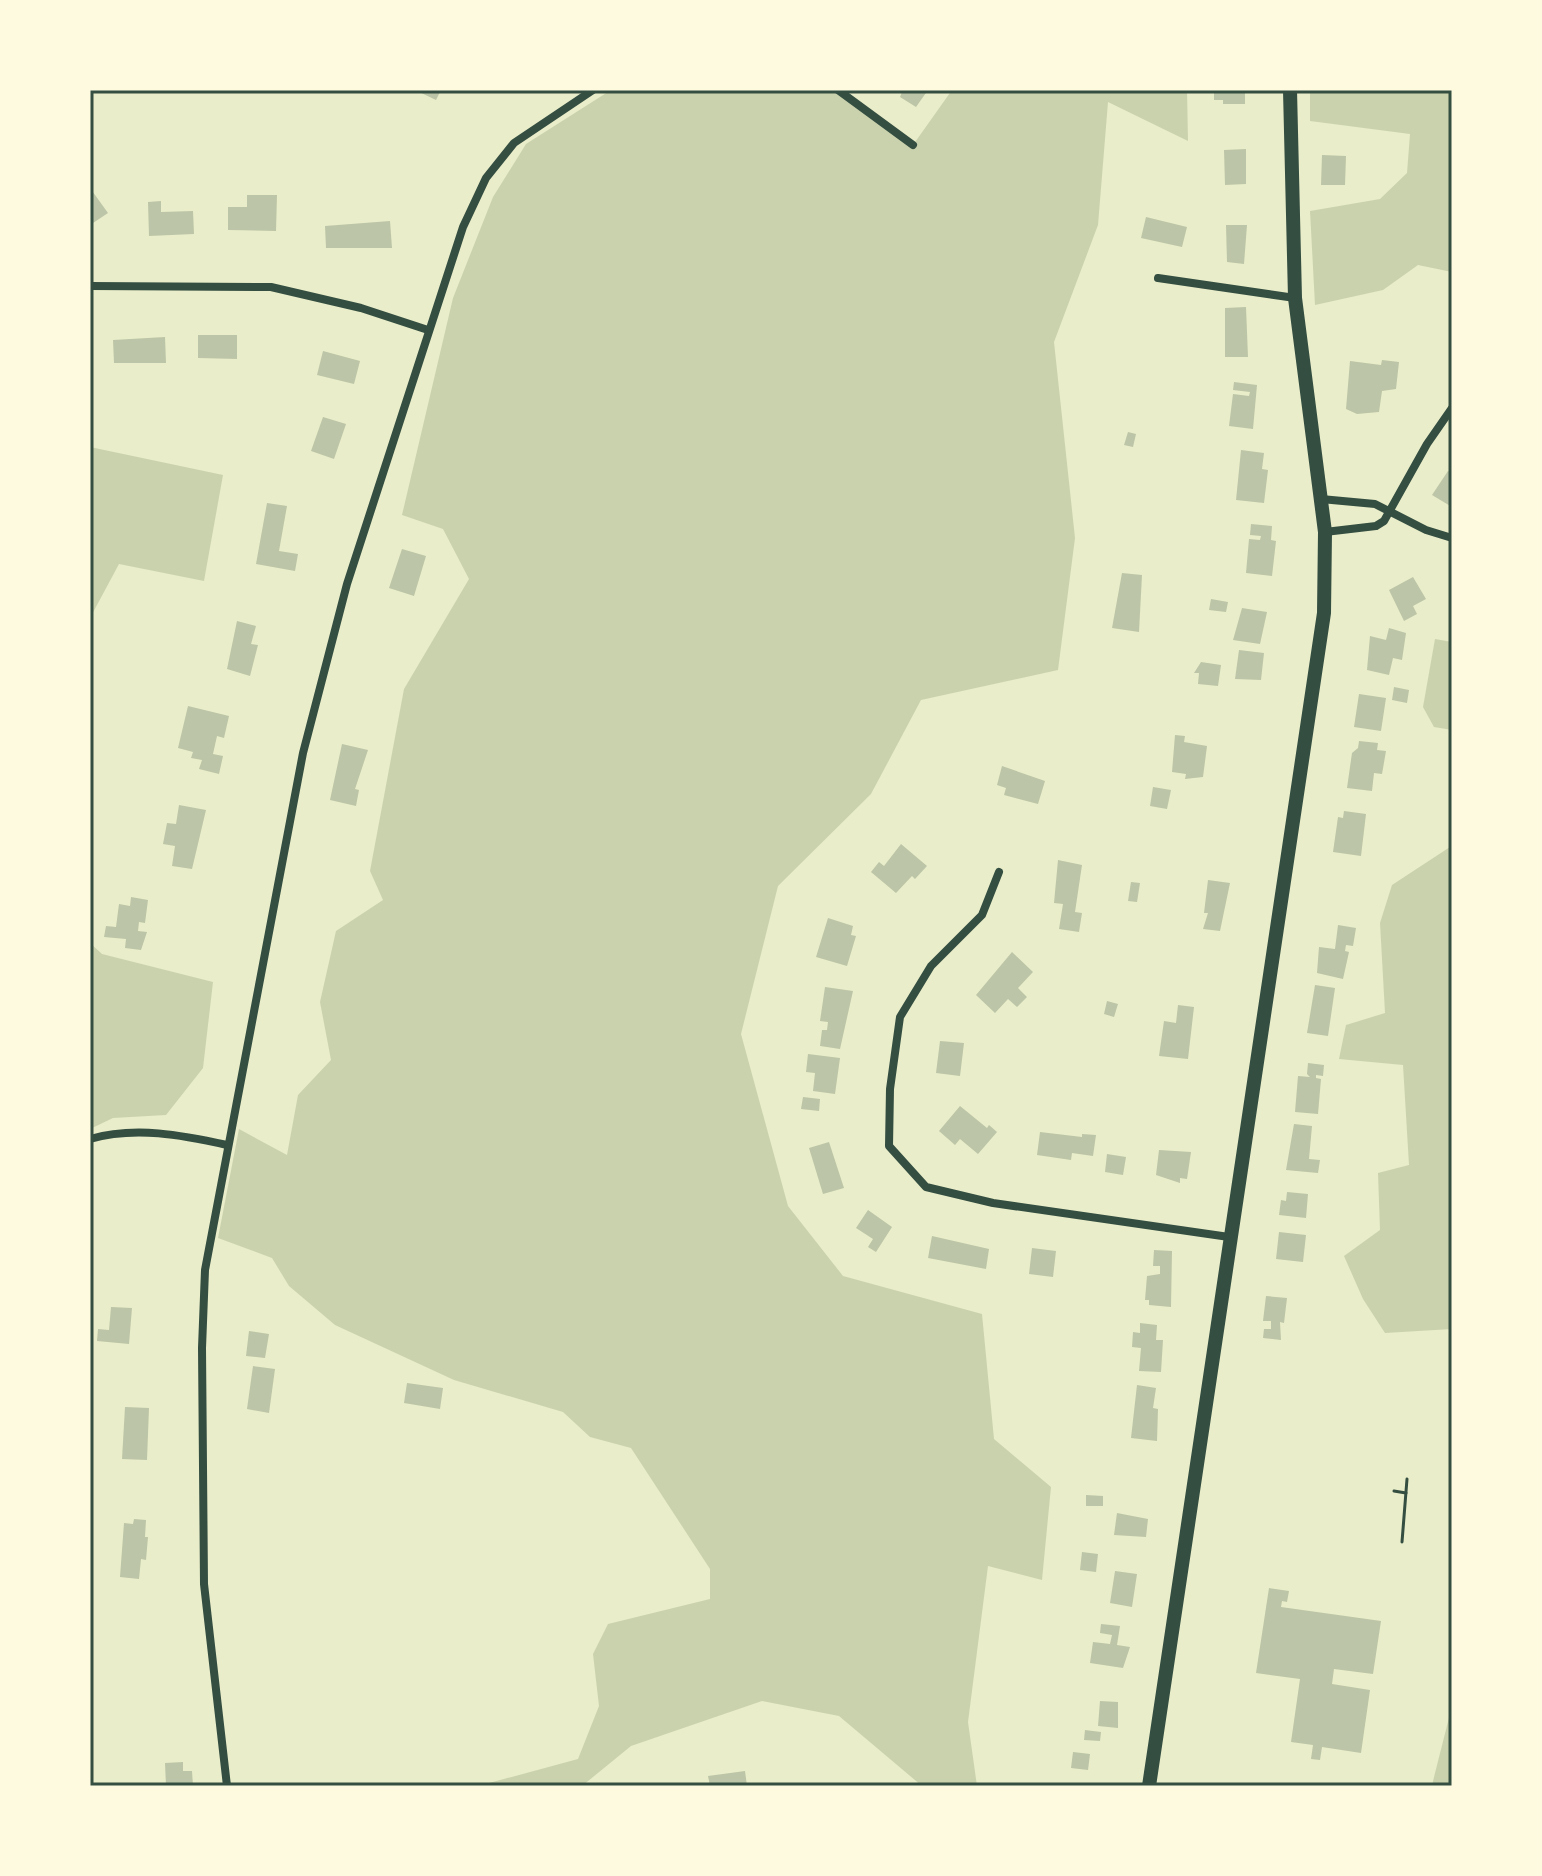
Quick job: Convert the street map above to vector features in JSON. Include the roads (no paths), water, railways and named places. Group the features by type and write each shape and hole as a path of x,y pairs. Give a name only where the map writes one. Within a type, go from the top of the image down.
{"main road":[{"path":"1149,1786 1324,613 1325,532 1295,298 1290,90"}],"street":[{"path":"227,1786 204,1584 202,1364 205,1270 303,753 347,584 463,227 486,178 514,143 593,90"},
{"path":"838,90 913,145"},
{"path":"1158,278 1295,298"},
{"path":"90,286 271,287 361,308 428,330"},
{"path":"1325,532 1376,526 1390,511 1427,444 1452,408"},
{"path":"1321,499 1364,501 1426,530 1452,538"},
{"path":"999,872 982,915 931,966 900,1017 890,1089 889,1146 926,1187 993,1203 1229,1237"},
{"path":"90,1139 114,1132 183,1135 227,1145"}]}
